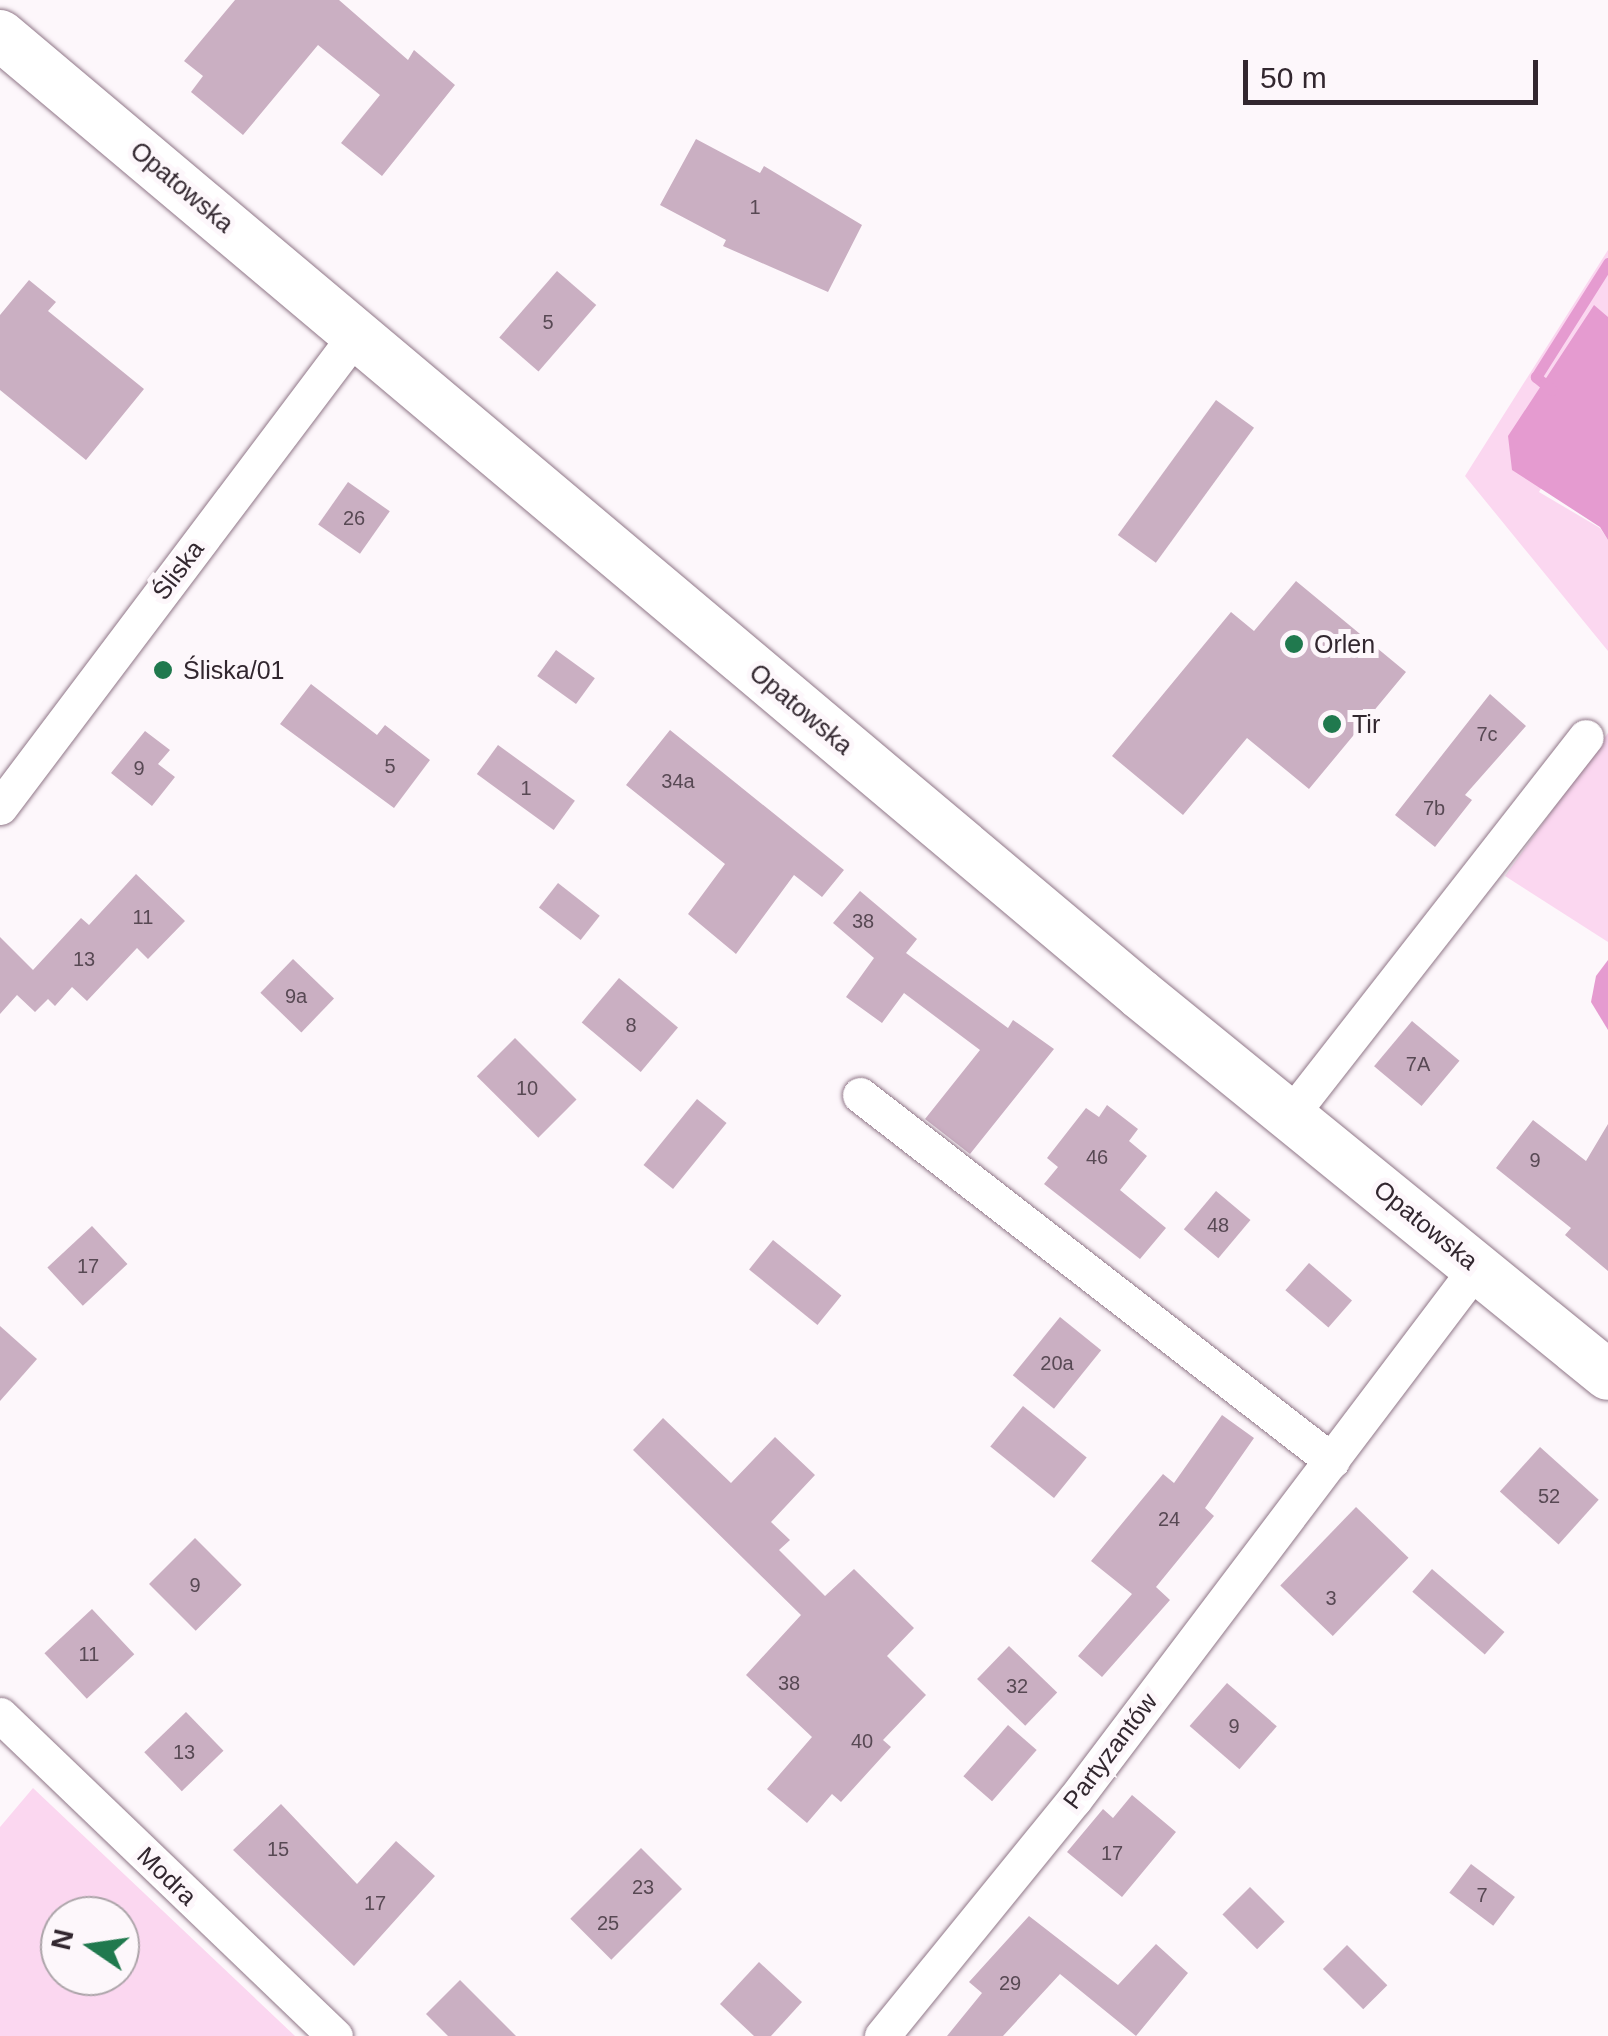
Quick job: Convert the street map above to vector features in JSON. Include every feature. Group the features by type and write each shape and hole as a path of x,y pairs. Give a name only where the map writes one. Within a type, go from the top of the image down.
{"street":[{"name":"Opatowska","path":"0,36 1140,994 1292,1113 1608,1375"},
{"name":"Śliska","path":"0,808 356,333"},
{"path":"1292,1113 1586,737"},
{"path":"860,1095 1332,1461"},
{"name":"Partyzantów","path":"882,2036 1074,1800 1477,1266"},
{"name":"Modra","path":"0,1715 334,2036"}],"shaded area":[{"path":"1608,250 1608,363 1539,492 1600,528 1608,540 1608,651 1465,476"},
{"path":"1594,305 1608,317 1608,540 1600,527 1512,470 1508,436"},
{"path":"1608,733 1608,942 1505,876"},
{"path":"1608,960 1608,1030 1591,1002 1596,976"},
{"path":"33,1788 295,2036 0,2036 0,1827"}],"building":[{"path":"235,0 339,0 408,60 414,50 455,85 382,176 341,143 380,95 318,45 243,135 191,92 203,76 184,61"},
{"path":"696,139 760,173 764,166 862,225 828,292 723,246 726,240 660,205"},
{"path":"557,271 596,305 539,372 499,337"},
{"path":"29,280 56,302 48,311 144,389 86,460 0,390 0,315"},
{"path":"1216,400 1254,428 1156,563 1118,535"},
{"path":"348,482 390,511 360,554 318,525"},
{"path":"1296,581 1406,672 1309,789 1247,738 1183,815 1112,756 1231,612 1254,631"},
{"path":"556,650 595,678 576,704 537,676"},
{"path":"311,684 377,735 385,725 430,760 394,808 280,724"},
{"path":"1490,694 1526,726 1465,795 1472,800 1435,847 1395,815"},
{"path":"670,730 844,870 822,897 794,875 736,954 688,914 725,864 626,785"},
{"path":"145,731 170,750 158,764 175,777 152,806 111,773"},
{"path":"498,745 575,801 554,830 477,774"},
{"path":"136,874 185,921 148,959 137,948 87,1001 72,987 55,1006 48,999 35,1012 17,995 0,1014 0,937 33,970 81,918 89,925"},
{"path":"558,883 600,916 581,940 539,907"},
{"path":"860,891 917,939 906,953 1008,1028 1013,1020 1054,1049 970,1154 925,1119 980,1050 904,993 882,1023 846,997 874,958 833,923"},
{"path":"293,959 334,999 301,1032 260,993"},
{"path":"619,978 678,1027 641,1072 582,1022"},
{"path":"1412,1021 1459,1061 1422,1106 1374,1066"},
{"path":"515,1038 577,1100 538,1138 477,1076"},
{"path":"697,1099 727,1123 673,1189 644,1165"},
{"path":"1107,1105 1138,1129 1129,1141 1147,1156 1120,1190 1166,1228 1140,1259 1044,1184 1058,1167 1047,1158 1086,1108 1099,1117"},
{"path":"1533,1120 1586,1161 1608,1124 1608,1271 1565,1235 1571,1228 1496,1168"},
{"path":"1216,1191 1250,1220 1218,1258 1184,1229"},
{"path":"92,1226 127,1264 83,1306 47,1268"},
{"path":"773,1240 841,1295 817,1325 749,1270"},
{"path":"1309,1263 1352,1300 1328,1328 1285,1290"},
{"path":"1060,1317 1101,1350 1054,1409 1013,1375"},
{"path":"0,1326 37,1359 0,1401"},
{"path":"1023,1406 1087,1458 1054,1498 990,1446"},
{"path":"1222,1415 1254,1438 1205,1508 1214,1516 1156,1587 1170,1600 1102,1677 1078,1656 1132,1594 1091,1561 1163,1474 1174,1483"},
{"path":"663,1418 731,1483 775,1437 815,1475 771,1522 790,1540 779,1550 825,1596 854,1569 914,1628 887,1656 926,1695 883,1740 891,1747 841,1802 832,1794 807,1823 767,1789 812,1737 746,1675 801,1615 633,1450"},
{"path":"1540,1447 1599,1500 1559,1544 1500,1492"},
{"path":"1356,1507 1409,1558 1333,1636 1280,1585"},
{"path":"195,1538 242,1585 196,1631 149,1584"},
{"path":"1432,1569 1504,1632 1485,1655 1412,1592"},
{"path":"92,1609 134,1654 87,1699 44,1653"},
{"path":"1009,1646 1057,1693 1025,1726 977,1679"},
{"path":"1227,1683 1277,1726 1239,1769 1190,1726"},
{"path":"186,1712 224,1751 182,1791 144,1752"},
{"path":"1008,1725 1037,1750 992,1801 963,1776"},
{"path":"1132,1795 1176,1832 1122,1897 1067,1852 1103,1809 1113,1818"},
{"path":"281,1804 357,1884 396,1841 435,1876 354,1966 233,1850"},
{"path":"641,1848 682,1889 611,1960 570,1919"},
{"path":"1471,1864 1515,1897 1493,1926 1449,1893"},
{"path":"1250,1887 1285,1922 1257,1949 1222,1915"},
{"path":"1029,1916 1118,1985 1156,1944 1188,1973 1136,2036 1060,1974 1003,2036 947,2036 982,1993 969,1982"},
{"path":"1347,1945 1387,1985 1363,2009 1323,1969"},
{"path":"759,1962 802,2002 771,2036 754,2036 720,2004"},
{"path":"460,1980 516,2036 448,2036 426,2014"}],"waterway":[{"path":"1552,390 1536,377 1608,263"}],"place":[{"name":"Orlen","path":"1294,644"},
{"name":"Śliska/01","path":"163,670"},
{"name":"Tir","path":"1332,724"}]}
